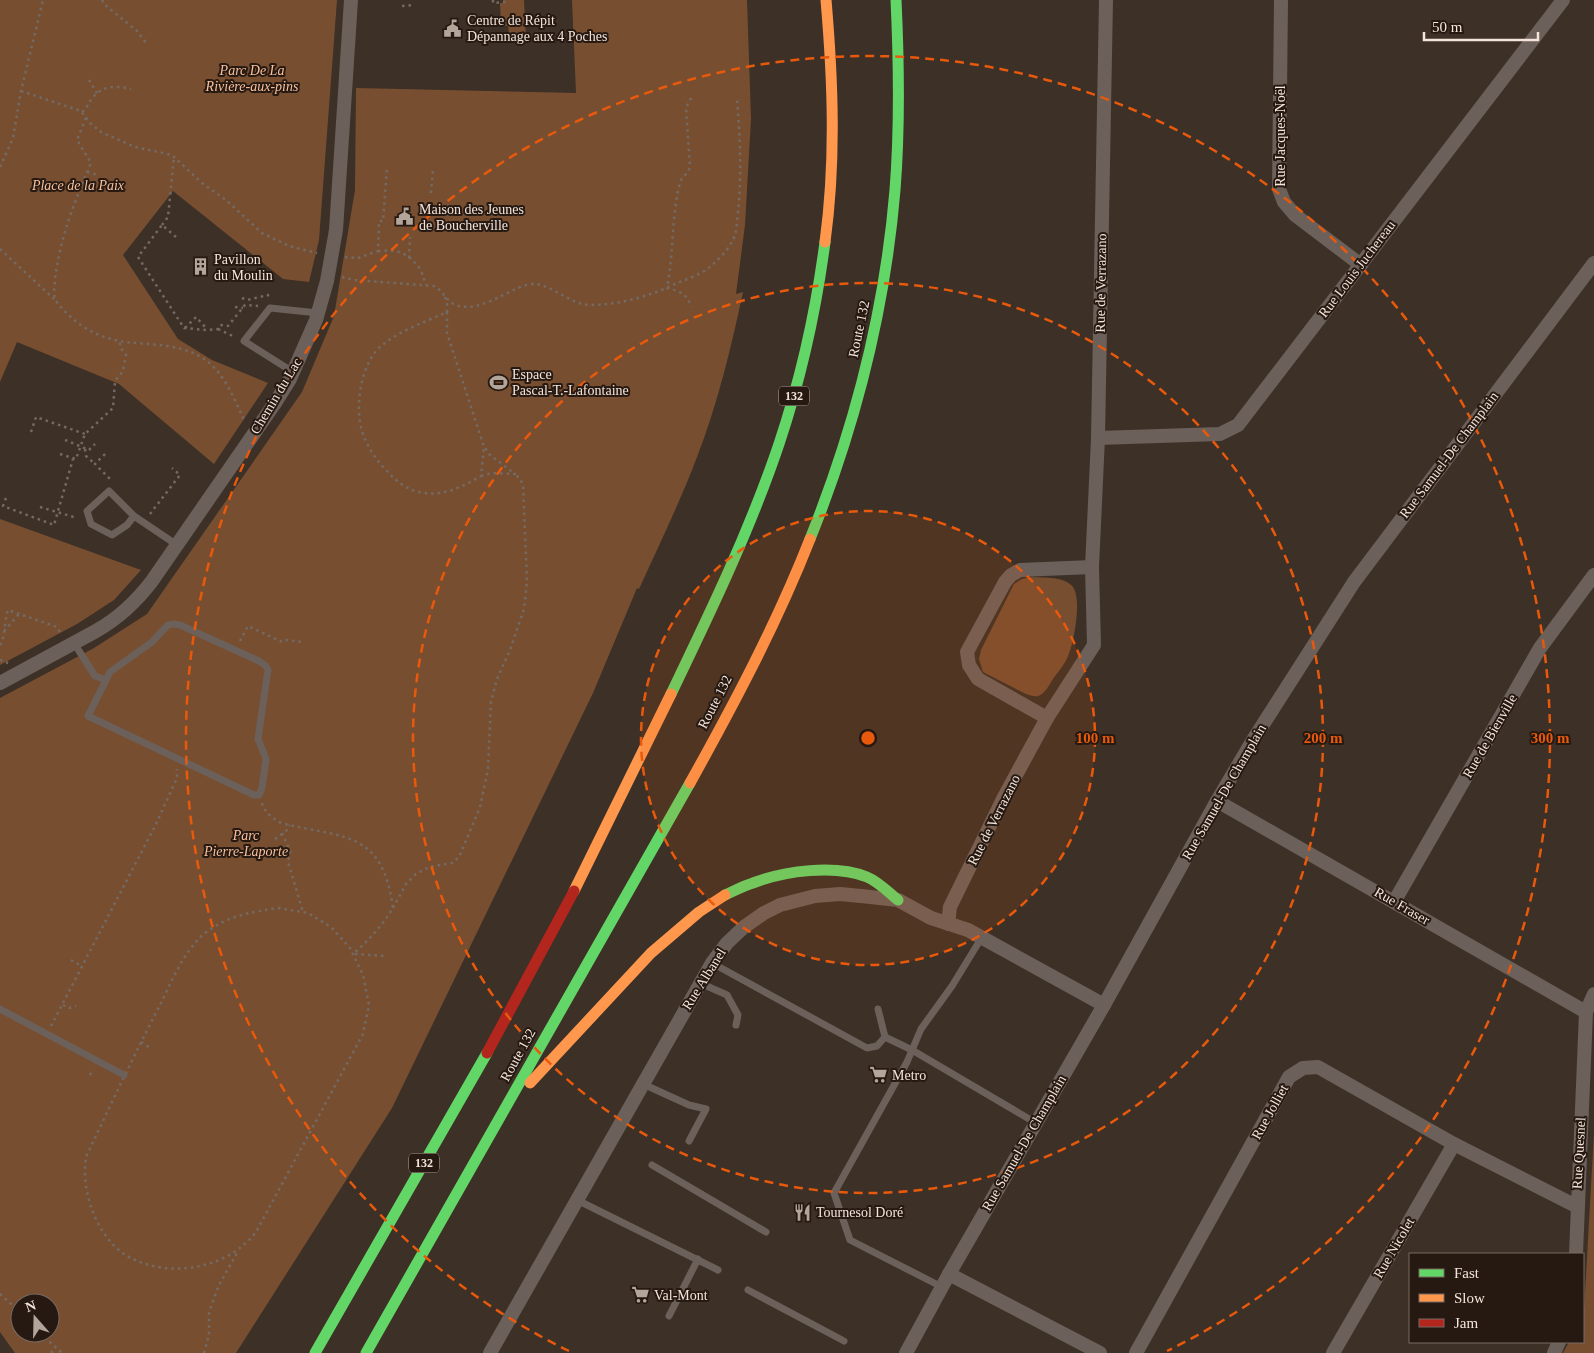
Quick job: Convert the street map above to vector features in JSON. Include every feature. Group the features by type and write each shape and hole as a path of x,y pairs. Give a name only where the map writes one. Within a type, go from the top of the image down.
{"highway":[{"name":"Route 132","path":"316,1353 532,972 606,828 667,703 733,559 763,487 786,422 803,360 817,298 827,230 834,124 832,67 826,0"},
{"name":"Route 132","path":"366,1353 714,736 786,596 817,523 863,383 891,238 899,130 899,64 896,0"},
{"path":"503,1112 650,953 690,918 726,895 751,883 772,876 799,872 832,871 853,874 874,881 898,900"}],"street":[{"name":"Chemin du Lac","path":"0,683 110,623 134,603 152,581 266,416 293,372 318,313 334,244 340,188 351,0"},
{"name":"Rue de Verrazano","path":"948,924 950,907 1004,797 1047,718 1094,645 1092,567 1098,438 1106,0"},
{"name":"Rue Jacques-Noël","path":"1281,0 1279,189 1284,202 1295,215 1361,265"},
{"name":"Rue Louis Juchereau","path":"1098,438 1220,434 1238,425 1564,0"},
{"name":"Rue Samuel-De Champlain","path":"906,1353 1253,740 1354,582 1594,263"},
{"path":"1047,718 978,679 969,665 967,652 1005,582 1011,575 1020,570 1092,567"},
{"name":"Rue de Bienville","path":"1394,902 1540,648 1594,575"},
{"name":"Rue Fraser","path":"1217,801 1586,1012"},
{"name":"Rue Albanel","path":"492,1352 576,1200 712,963 727,943 744,927 764,913 787,902 815,896 840,894 898,900 931,918 968,930 982,937 1104,1005"},
{"name":"Rue Quesnel","path":"1576,1253 1576,1206 1586,1012 1594,994"},
{"name":"Rue Jolliet","path":"1136,1353 1289,1077 1303,1068 1318,1067 1454,1144 1576,1206"},
{"name":"Rue Nicolet","path":"1333,1353 1454,1144"},
{"path":"949,1274 1100,1353"}],"lane":[{"path":"293,372 244,341 270,308 318,313"},
{"path":"134,516 127,525 112,535 91,524 87,511 109,491 134,516 177,545"},
{"path":"168,625 180,625 235,650 259,661 268,670 258,739 266,759 260,795 254,795 88,716 110,672 152,642 168,625"},
{"path":"74,643 95,676 106,680"},
{"path":"942,1288 850,1240 834,1193 907,1062 920,1029 952,986 982,937"},
{"path":"712,963 867,1048 877,1046 886,1037"},
{"path":"700,983 727,995 738,1016 736,1025"},
{"path":"0,1009 124,1075"},
{"path":"878,1009 886,1037 912,1050 1036,1122"},
{"path":"643,1084 689,1105 706,1110 689,1141"},
{"path":"652,1165 766,1232"},
{"path":"576,1200 718,1270"},
{"path":"669,1316 698,1259"},
{"path":"748,1290 844,1341"}],"path":[{"path":"0,167 13,138 21,91 43,0"},
{"path":"102,0 104,4 137,31 147,44"},
{"path":"493,0 493,2 506,2"},
{"path":"402,6 415,6"},
{"path":"89,80 97,93"},
{"path":"82,112 97,93 110,87 120,86 131,89"},
{"path":"21,91 82,112 101,132 135,146 174,157 262,233 289,246 319,253"},
{"path":"667,288 672,264 673,229 680,180 688,173 690,167 686,108 691,98"},
{"path":"328,273 355,280 425,284 440,289 452,304 460,307 495,300 532,284 543,285 581,304 590,305 606,304 644,296 667,288 711,267 727,250 734,235 740,185 741,142 738,99"},
{"path":"55,300 55,284 61,244 91,163 77,140 86,118"},
{"path":"174,157 168,217 138,257 184,328"},
{"path":"378,251 379,221 385,220 387,167"},
{"path":"431,193 433,169"},
{"path":"87,172 98,175"},
{"path":"162,225 176,237"},
{"path":"409,258 410,237"},
{"path":"0,249 84,328 102,337 120,341 177,348 206,360 216,369 225,382 246,423"},
{"path":"345,258 358,258 378,251 396,251 409,258 422,270 425,284"},
{"path":"667,288 684,294 689,299 691,307"},
{"path":"218,329 220,325 228,326 245,305 270,308 268,295 247,300 242,298"},
{"path":"353,954 385,922 406,884 416,874 429,867 452,863 459,857 480,807 488,769 491,702 497,679 510,650 524,608 526,581 523,485 520,478 490,455 484,447 447,333 447,304 445,296"},
{"path":"235,307 243,308"},
{"path":"447,312 387,341 368,364 361,386 359,415 362,430 370,451 396,480 409,489 423,493 435,493 467,484 481,476 492,473 515,474"},
{"path":"184,328 196,318 207,329"},
{"path":"184,328 218,329 244,341"},
{"path":"60,454 76,460 85,434 113,408 115,381 123,371 126,355 120,347 120,341"},
{"path":"31,432 36,417 85,434"},
{"path":"65,440 89,450 95,444"},
{"path":"481,476 484,447"},
{"path":"85,449 86,456 95,464"},
{"path":"3,506 54,525 74,458"},
{"path":"150,514 180,475 172,468"},
{"path":"1,510 6,498"},
{"path":"40,507 90,522"},
{"path":"0,645 2,643 6,610 57,627 62,635"},
{"path":"4,631 19,614"},
{"path":"235,650 248,626 282,642 287,640 303,642"},
{"path":"0,660 9,663"},
{"path":"47,1034 156,826 177,778 178,759"},
{"path":"260,795 264,810 272,818 290,825 347,837 360,842 382,866 393,908"},
{"path":"275,839 290,825"},
{"path":"282,833 290,851 288,862 303,912"},
{"path":"278,908 303,912 331,927 353,954 363,975 369,1005 363,1034 256,1232 248,1242 237,1251 213,1263 196,1267 175,1269 134,1260 119,1250 102,1228 88,1200 84,1167 86,1157 124,1075 186,954 202,935 217,924 246,912 278,908"},
{"path":"353,954 384,956"},
{"path":"71,960 83,967"},
{"path":"63,1005 68,1008 76,1006"},
{"path":"141,1042 152,1049"},
{"path":"204,1353 209,1335 209,1312 219,1284 237,1251"},
{"path":"0,1294 10,1303"},
{"path":"53,1350 62,1353"}],"green space":[{"path":"0,0 337,0 319,240 309,282 283,279 173,191 123,255 178,339 212,360 268,383 214,464 119,384 17,342 0,382"},
{"path":"503,0 524,0 526,39 515,39 515,34 509,34 508,26 501,26 500,3 503,3"},
{"name":"Parc Pierre-Laporte","path":"572,0 747,0 751,119 745,225 736,294 743,292 718,396 697,457 676,507 639,589 637,588 593,693 392,1108 236,1353 15,1353 0,1332 0,698 94,648 147,614 302,392 334,316 355,190 356,88 576,93"},
{"path":"0,519 141,570 114,600 77,624 0,665"},
{"path":"1032,577 1054,578 1069,583 1076,593 1077,601 1075,632 1068,656 1047,689 1036,696 1026,694 983,672 979,659 981,650 1014,584 1022,579"},
{"path":"1594,1133 1594,1353 1563,1353 1568,1343 1584,1343 1584,1311"}],"traffic: fast":[{"path":"810,539 841,454 854,411 866,368 884,279 895,190 898,143 896,0"},
{"path":"671,694 742,540 779,444 807,344 825,242"},
{"path":"366,1353 690,783"},
{"path":"725,895 749,884 779,875 825,870 854,873 867,877 879,884 898,900"},
{"path":"315,1353 487,1053"}],"traffic: slow":[{"path":"825,242 832,151 830,61 826,0"},
{"path":"690,783 754,663 784,601 810,539"},
{"path":"574,891 671,694"},
{"path":"530,1083 651,953 699,912 725,895"}],"traffic: jam":[{"path":"487,1053 574,891"}],"place":[{"name":"Centre de Répit Dépannage aux 4 Poches","path":"453,28"},
{"name":"Maison des Jeunes de Boucherville","path":"405,217"},
{"name":"Pavillon du Moulin","path":"200,267"},
{"name":"Espace Pascal-T.-Lafontaine","path":"498,382"},
{"name":"Metro","path":"878,1075"},
{"name":"Tournesol Doré","path":"802,1212"},
{"name":"Val-Mont","path":"640,1295"}],"park label":[{"name":"Parc De La Rivière-aux-pins","path":"252,78"},
{"name":"Place de la Paix","path":"78,185"}]}
